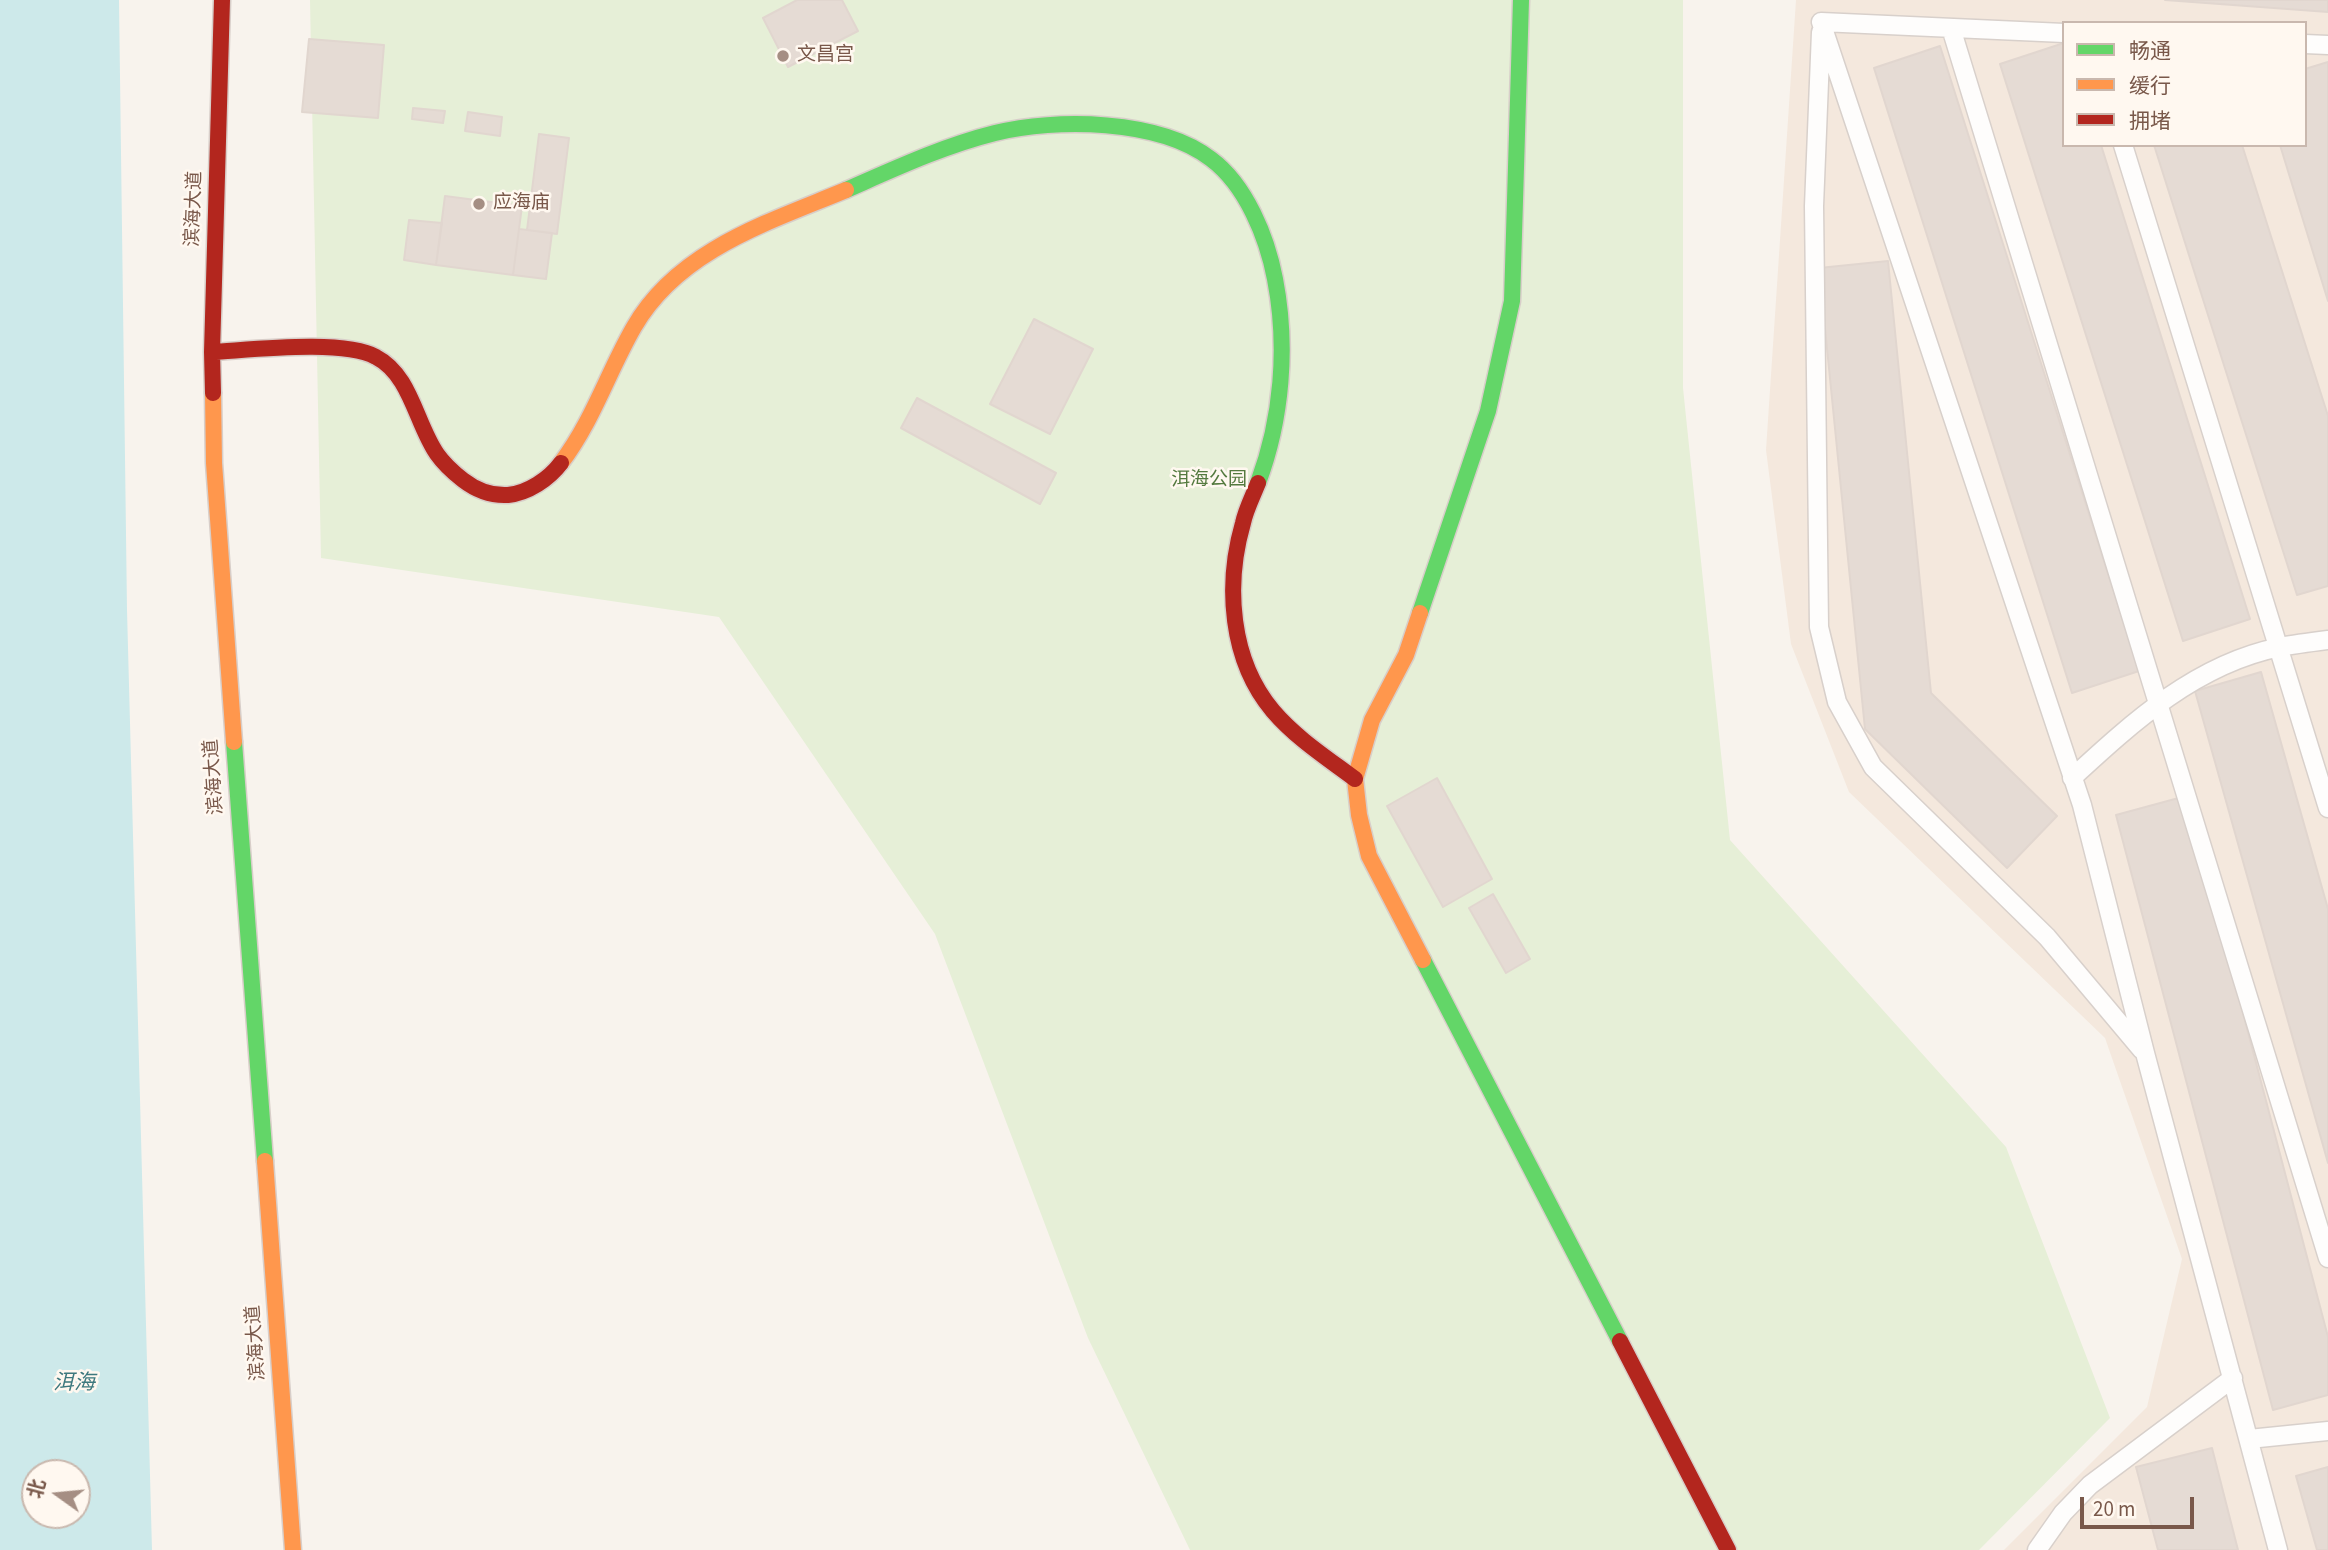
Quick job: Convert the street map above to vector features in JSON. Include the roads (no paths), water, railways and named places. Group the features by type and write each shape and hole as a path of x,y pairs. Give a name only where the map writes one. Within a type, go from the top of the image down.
{"street":[{"name":"滨海大道","path":"222,0 212,352 214,463 293,1550"},
{"path":"1521,0 1512,301 1489,411 1406,655 1373,720 1355,779 1359,815 1368,856 1728,1550"},
{"path":"212,352 333,349 375,356 394,372 437,455 458,476 479,491 503,496 524,492 542,482 561,466 589,422 636,323 686,269 721,245 953,145 1001,131 1093,125 1129,129 1172,139 1207,155 1229,177 1247,202 1267,240 1278,287 1282,346 1276,413 1262,473 1241,524 1235,559 1233,597 1241,655 1262,697 1291,729 1355,779"}],"lane":[{"path":"1821,22 2062,33"},
{"path":"1821,22 2082,805 2145,1053 2278,1550"},
{"path":"1821,22 1814,206 1819,627 1837,702 1873,767 2048,937 2145,1053"},
{"path":"1951,28 2328,1258"},
{"path":"2307,44 2328,45"},
{"path":"2124,147 2328,808"},
{"path":"2072,778 2119,735 2183,687 2227,664 2280,647 2328,640"},
{"path":"2037,1550 2063,1513 2090,1485 2233,1378"},
{"path":"2249,1439 2328,1431"}],"water":[{"name":"洱海","path":"0,0 119,0 127,610 152,1550 0,1550"}],"place":[{"name":"文昌宫","path":"783,56"},
{"name":"应海庙","path":"479,204"}],"park label":[{"name":"洱海公园","path":"1209,481"}]}
